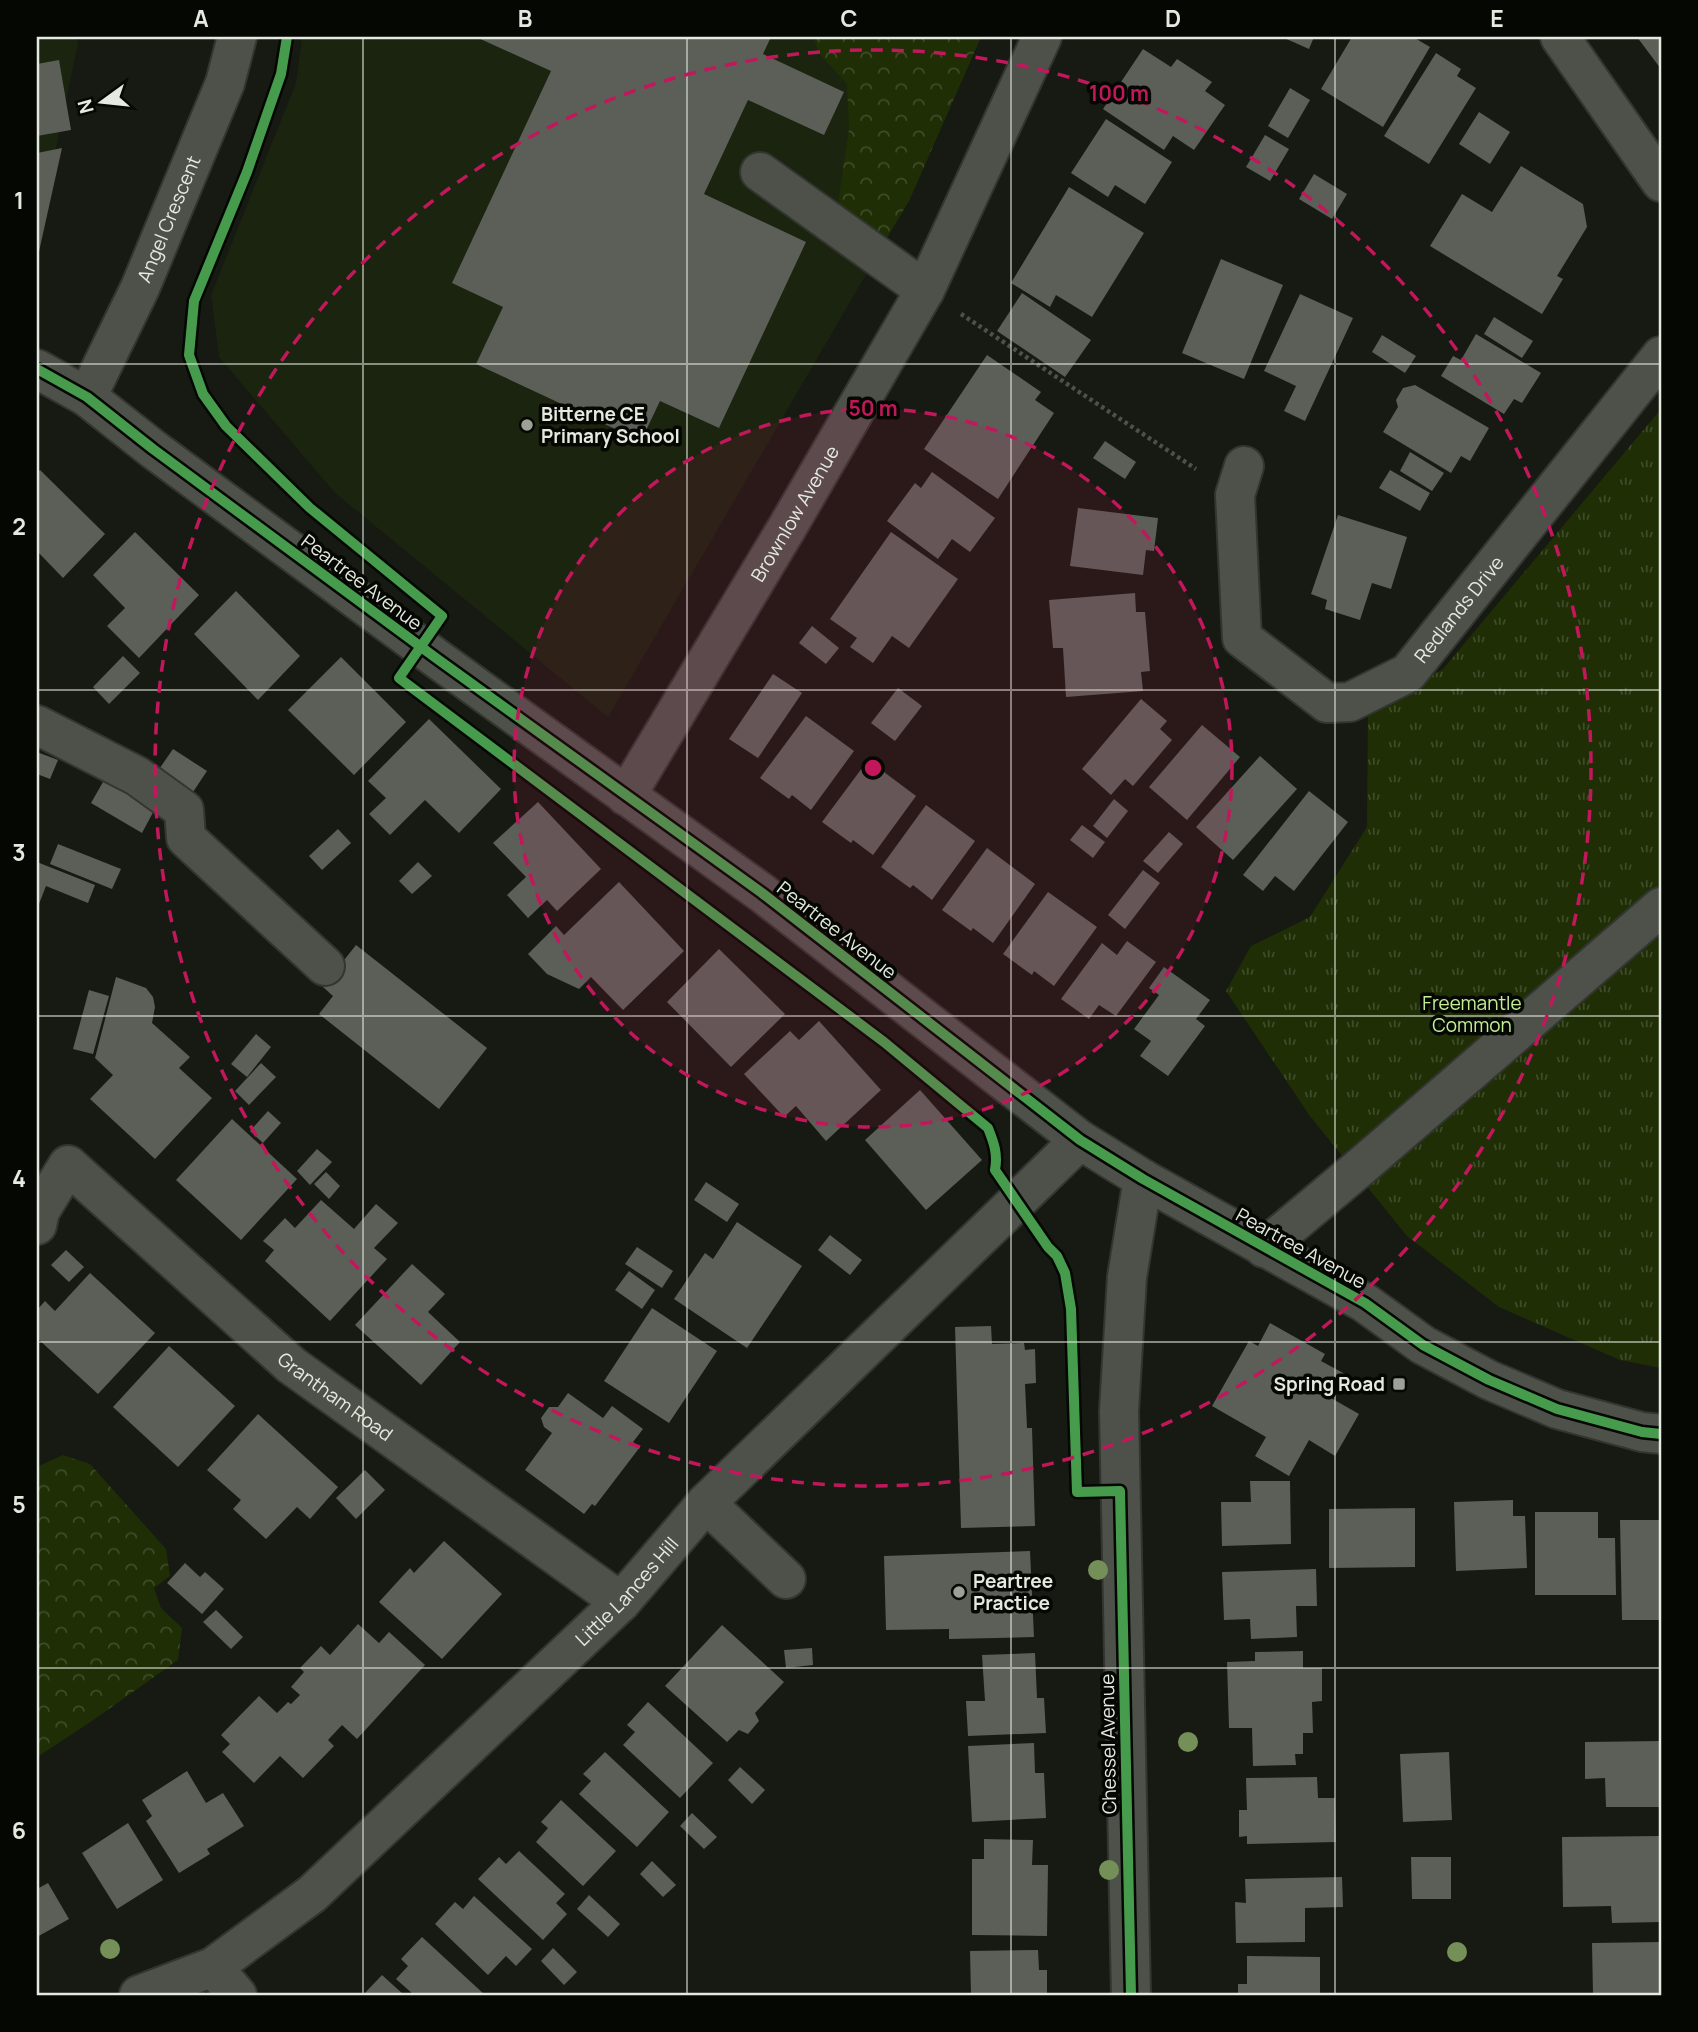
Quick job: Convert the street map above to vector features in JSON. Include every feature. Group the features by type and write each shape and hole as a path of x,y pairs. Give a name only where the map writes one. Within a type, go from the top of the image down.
{"street":[{"name":"Angel Crescent","path":"87,397 140,288 225,83 237,37"},
{"name":"Brownlow Avenue","path":"626,796 788,526 925,290 1042,37"},
{"path":"1560,37 1661,182"},
{"path":"760,172 925,290"},
{"name":"Redlands Drive","path":"1240,480 1242,638 1327,703 1350,702 1408,673 1661,356"},
{"name":"Peartree Avenue","path":"37,369 87,397 153,449 762,893 1080,1140 1143,1179 1364,1303 1423,1345 1489,1380 1557,1409 1642,1433 1661,1434"},
{"path":"37,725 137,776 184,810 186,838 326,966"},
{"path":"1264,1248 1661,907"},
{"name":"Little Lances Hill","path":"139,1995 225,1981 312,1894 621,1602 706,1503 1080,1140"},
{"name":"Grantham Road","path":"37,1225 40,1212 68,1165 291,1365 621,1602"},
{"name":"Chessel Avenue","path":"1130,1995 1119,1411 1127,1277 1143,1179"},
{"path":"706,1503 786,1579"}],"path":[{"path":"925,290 1240,480"}],"shaded area":[{"path":"37,37 76,37 78,44 37,236"},
{"name":"Bitterne CE Primary School","path":"302,37 981,37 909,201 608,717 335,493 219,357 211,295 296,83"}],"green space":[{"path":"814,37 981,37 909,201 887,237 837,210 849,129 847,84 818,52"},
{"name":"Freemantle Common","path":"1661,409 1661,1368 1620,1360 1499,1307 1407,1236 1310,1116 1226,991 1251,946 1310,917 1367,827 1368,713 1443,669"},
{"path":"63,1455 90,1464 166,1549 170,1576 154,1588 161,1608 182,1628 178,1660 37,1757 37,1467"}],"building":[{"path":"476,37 771,37 763,54 844,92 824,135 748,100 704,194 806,242 719,428 660,401 641,441 476,364 503,307 452,283 551,71"},
{"path":"1282,37 1314,37 1309,49"},
{"path":"1352,37 1413,37 1430,47 1383,127 1321,89"},
{"path":"1637,37 1661,37 1661,69"},
{"path":"1143,49 1171,67 1177,59 1212,82 1205,91 1225,105 1194,150 1173,136 1164,150 1103,109"},
{"path":"1436,53 1461,69 1457,76 1476,88 1429,164 1384,136"},
{"path":"59,60 71,130 37,136 37,64"},
{"path":"1290,88 1310,100 1288,138 1268,126"},
{"path":"1479,112 1510,132 1490,164 1459,144"},
{"path":"1106,119 1172,162 1145,204 1115,185 1108,197 1071,173"},
{"path":"1265,135 1289,149 1270,181 1246,167"},
{"path":"62,148 38,256 37,153"},
{"path":"1521,166 1583,204 1587,227 1557,276 1563,279 1542,314 1430,246 1462,194 1492,212"},
{"path":"1314,174 1347,194 1332,219 1299,199"},
{"path":"1069,187 1144,233 1092,317 1056,295 1050,307 1011,283"},
{"path":"1221,259 1283,285 1244,379 1182,353"},
{"path":"1022,293 1091,340 1065,377 997,331"},
{"path":"1300,294 1353,318 1305,421 1284,411 1296,386 1264,371"},
{"path":"1494,317 1533,341 1522,358 1484,334"},
{"path":"1476,334 1541,373 1522,403 1514,399 1504,414 1441,376 1453,356 1461,360"},
{"path":"1382,335 1416,356 1405,373 1372,352"},
{"path":"987,355 1041,392 1035,400 1054,413 998,499 924,449"},
{"path":"1415,385 1489,428 1470,461 1461,456 1451,473 1383,432 1398,407 1396,400 1403,388"},
{"path":"1105,441 1136,462 1125,479 1093,458"},
{"path":"1410,452 1444,473 1432,491 1400,471"},
{"path":"40,470 105,534 63,578 37,551 37,474"},
{"path":"1390,470 1430,493 1420,511 1379,488"},
{"path":"932,472 995,518 970,552 952,539 938,559 887,521 915,483 921,488"},
{"path":"1078,508 1158,518 1154,551 1146,550 1143,575 1070,566"},
{"path":"1338,515 1407,537 1391,589 1372,583 1360,620 1325,609 1327,600 1311,594"},
{"path":"135,532 199,595 139,658 107,626 125,608 93,575"},
{"path":"891,532 958,579 909,648 892,636 873,663 850,647 857,638 830,619"},
{"path":"236,591 300,656 258,700 194,634"},
{"path":"1135,593 1136,612 1145,612 1150,671 1141,672 1143,691 1066,697 1063,648 1053,648 1049,600"},
{"path":"812,626 839,648 826,664 799,643"},
{"path":"123,656 140,673 109,704 93,687"},
{"path":"341,657 406,722 354,775 288,710"},
{"path":"773,674 802,693 758,758 729,739"},
{"path":"898,688 922,706 895,741 871,723"},
{"path":"1141,699 1167,721 1160,729 1172,740 1133,786 1125,779 1111,795 1082,769"},
{"path":"806,716 854,751 811,810 792,795 789,799 760,778"},
{"path":"429,719 501,789 459,833 425,800 390,835 369,814 386,798 368,781"},
{"path":"1202,725 1240,757 1187,820 1149,787"},
{"path":"173,749 207,771 189,798 155,775"},
{"path":"37,752 58,760 50,779 37,774"},
{"path":"1260,756 1297,789 1233,860 1196,827"},
{"path":"868,760 916,796 873,855 822,822"},
{"path":"107,775 157,805 142,833 91,803"},
{"path":"1309,791 1348,822 1294,891 1275,876 1263,891 1243,875"},
{"path":"1114,799 1128,811 1107,838 1093,826"},
{"path":"538,802 601,869 557,911 547,900 528,918 507,895 526,877 493,843"},
{"path":"926,805 975,841 932,900 913,885 910,888 881,867"},
{"path":"1082,825 1105,842 1093,858 1070,840"},
{"path":"338,829 351,843 322,870 309,856"},
{"path":"1169,832 1183,844 1158,873 1143,861"},
{"path":"58,844 121,869 112,889 50,864"},
{"path":"987,848 1035,884 993,943 942,910"},
{"path":"37,862 95,885 88,903 46,886 37,909"},
{"path":"418,862 432,876 412,894 399,881"},
{"path":"1143,870 1160,883 1125,929 1108,915"},
{"path":"619,882 684,951 623,1010 591,977 579,989 547,974 528,954 556,926 564,935"},
{"path":"1048,892 1097,927 1054,986 1034,971 1032,975 1003,954"},
{"path":"1127,941 1156,962 1116,1016 1099,1005 1089,1019 1061,999 1102,943 1117,955"},
{"path":"356,945 487,1048 439,1109 319,1014 333,996 323,987"},
{"path":"719,949 785,1014 731,1067 667,1002"},
{"path":"1164,967 1210,1000 1196,1019 1205,1026 1168,1076 1140,1056 1151,1041 1134,1029 1159,995 1149,988"},
{"path":"116,977 146,988 153,997 155,1007 152,1023 190,1057 179,1068 212,1098 155,1159 90,1099 113,1075 95,1058"},
{"path":"89,990 109,996 93,1054 73,1049"},
{"path":"819,1021 881,1090 826,1141 796,1106 784,1117 744,1074 790,1031 799,1040"},
{"path":"256,1034 271,1047 247,1077 231,1064"},
{"path":"261,1063 276,1077 249,1105 235,1091"},
{"path":"920,1090 982,1160 926,1210 865,1140"},
{"path":"268,1111 281,1123 263,1143 250,1131"},
{"path":"232,1119 297,1179 241,1240 176,1180"},
{"path":"317,1149 332,1162 310,1185 297,1171"},
{"path":"326,1172 340,1186 329,1199 314,1184"},
{"path":"706,1182 739,1204 727,1222 694,1200"},
{"path":"321,1200 354,1229 376,1204 398,1223 374,1248 387,1259 330,1321 265,1261 274,1250 263,1241 285,1218 295,1228"},
{"path":"737,1222 802,1266 747,1348 674,1299 705,1253 713,1259"},
{"path":"830,1235 862,1260 850,1275 818,1250"},
{"path":"637,1247 673,1271 662,1288 625,1264"},
{"path":"66,1250 84,1267 69,1282 51,1265"},
{"path":"412,1264 445,1294 428,1312 460,1342 421,1385 355,1325"},
{"path":"629,1271 655,1290 642,1309 615,1290"},
{"path":"90,1273 155,1333 98,1394 37,1338 37,1310 45,1301 55,1311"},
{"path":"652,1308 717,1351 669,1423 604,1381"},
{"path":"1270,1323 1325,1354 1321,1361 1345,1374 1331,1398 1359,1414 1335,1456 1309,1440 1289,1476 1255,1456 1266,1437 1212,1406 1249,1341 1258,1346"},
{"path":"991,1326 992,1344 1024,1343 1025,1350 1035,1349 1036,1383 1025,1384 1027,1428 1032,1428 1035,1526 961,1528 955,1327"},
{"path":"169,1346 235,1406 178,1467 113,1407"},
{"path":"568,1393 603,1418 612,1406 643,1429 633,1442 640,1447 595,1506 592,1504 584,1514 525,1470 552,1433 544,1427 541,1418 549,1407 558,1407"},
{"path":"258,1414 338,1487 310,1519 297,1507 266,1539 233,1509 241,1500 207,1470"},
{"path":"365,1470 385,1490 356,1519 336,1498"},
{"path":"1250,1481 1290,1481 1291,1544 1222,1546 1221,1502 1251,1502"},
{"path":"1513,1500 1513,1516 1525,1516 1527,1568 1456,1571 1454,1502"},
{"path":"1415,1508 1415,1567 1329,1568 1329,1509"},
{"path":"1535,1512 1598,1512 1598,1538 1615,1538 1616,1595 1535,1595"},
{"path":"1620,1520 1661,1520 1661,1620 1622,1620"},
{"path":"444,1541 502,1594 442,1659 379,1602 410,1568 414,1573"},
{"name":"Peartree Practice","path":"1030,1551 1034,1637 949,1639 949,1629 886,1630 884,1556"},
{"path":"185,1563 200,1577 205,1572 224,1589 202,1614 167,1583"},
{"path":"1316,1569 1317,1606 1296,1606 1297,1637 1251,1639 1250,1619 1224,1620 1222,1572"},
{"path":"216,1610 243,1637 231,1649 203,1622"},
{"path":"358,1624 379,1643 389,1632 425,1665 357,1739 342,1725 328,1740 334,1746 303,1778 280,1756 254,1783 222,1752 230,1744 221,1735 259,1696 277,1713 288,1702 291,1704 300,1695 291,1687 304,1672 300,1668 321,1646 330,1655"},
{"path":"722,1625 784,1682 755,1713 759,1721 748,1734 739,1730 727,1742 665,1686"},
{"path":"812,1648 813,1665 786,1668 784,1650"},
{"path":"1303,1651 1303,1668 1322,1668 1322,1701 1312,1702 1313,1733 1303,1733 1303,1754 1295,1754 1296,1765 1253,1766 1252,1728 1229,1728 1227,1662 1255,1661 1255,1652"},
{"path":"1035,1653 1037,1698 1044,1698 1046,1733 968,1736 966,1701 985,1701 982,1655"},
{"path":"648,1702 713,1763 680,1798 623,1745 635,1732 627,1725"},
{"path":"1661,1741 1661,1807 1606,1807 1605,1778 1585,1779 1585,1742"},
{"path":"1034,1743 1035,1773 1044,1773 1046,1818 972,1822 968,1746"},
{"path":"605,1752 669,1812 637,1847 579,1794 591,1781 583,1774"},
{"path":"1449,1752 1452,1820 1403,1822 1400,1754"},
{"path":"740,1767 765,1790 752,1804 728,1780"},
{"path":"187,1771 206,1803 223,1793 244,1826 207,1849 210,1854 179,1873 146,1821 152,1816 142,1800"},
{"path":"1317,1777 1318,1798 1335,1798 1336,1842 1247,1844 1247,1836 1239,1837 1239,1810 1247,1810 1246,1778"},
{"path":"561,1800 616,1851 583,1886 536,1842 548,1828 541,1822"},
{"path":"692,1813 717,1837 704,1849 680,1826"},
{"path":"128,1823 163,1880 117,1909 82,1853"},
{"path":"1661,1836 1661,1922 1612,1923 1611,1906 1563,1907 1562,1837"},
{"path":"984,1839 1033,1840 1032,1865 1048,1865 1047,1936 972,1935 972,1859 984,1859"},
{"path":"519,1851 565,1894 556,1903 567,1914 543,1940 478,1879 499,1857 506,1864"},
{"path":"1411,1857 1451,1857 1451,1899 1412,1899"},
{"path":"652,1861 676,1885 663,1897 640,1874"},
{"path":"1342,1877 1343,1907 1305,1908 1305,1942 1236,1943 1235,1902 1246,1903 1245,1879"},
{"path":"48,1883 69,1919 37,1937 37,1889"},
{"path":"589,1895 620,1924 608,1937 577,1909"},
{"path":"474,1896 532,1949 516,1966 506,1956 488,1975 435,1924 455,1902 463,1909"},
{"path":"422,1937 485,1995 414,1995 396,1979 408,1966 401,1959"},
{"path":"1661,1942 1661,1995 1593,1995 1592,1943"},
{"path":"553,1948 577,1972 564,1985 541,1961"},
{"path":"1038,1950 1039,1970 1047,1970 1047,1995 971,1995 970,1951"},
{"path":"1247,1956 1320,1957 1320,1995 1238,1995 1238,1984 1247,1984"},
{"path":"382,1975 404,1995 363,1995"}],"cycle path":[{"path":"287,37 281,74 247,172 194,301 189,355 203,394 226,426 310,508 442,616 399,678 884,1042 988,1128 995,1149 995,1170 1057,1256 1065,1273 1071,1309 1077,1492 1120,1491 1131,1995"},
{"path":"37,369 87,397 153,449 436,658 762,893 1080,1140 1143,1179 1365,1303 1423,1345 1489,1380 1557,1409 1642,1432 1661,1434"}],"place":[{"name":"Bitterne CE Primary School","path":"527,425"},
{"name":"Spring Road","path":"1399,1384"},
{"name":"Peartree Practice","path":"959,1592"}]}
